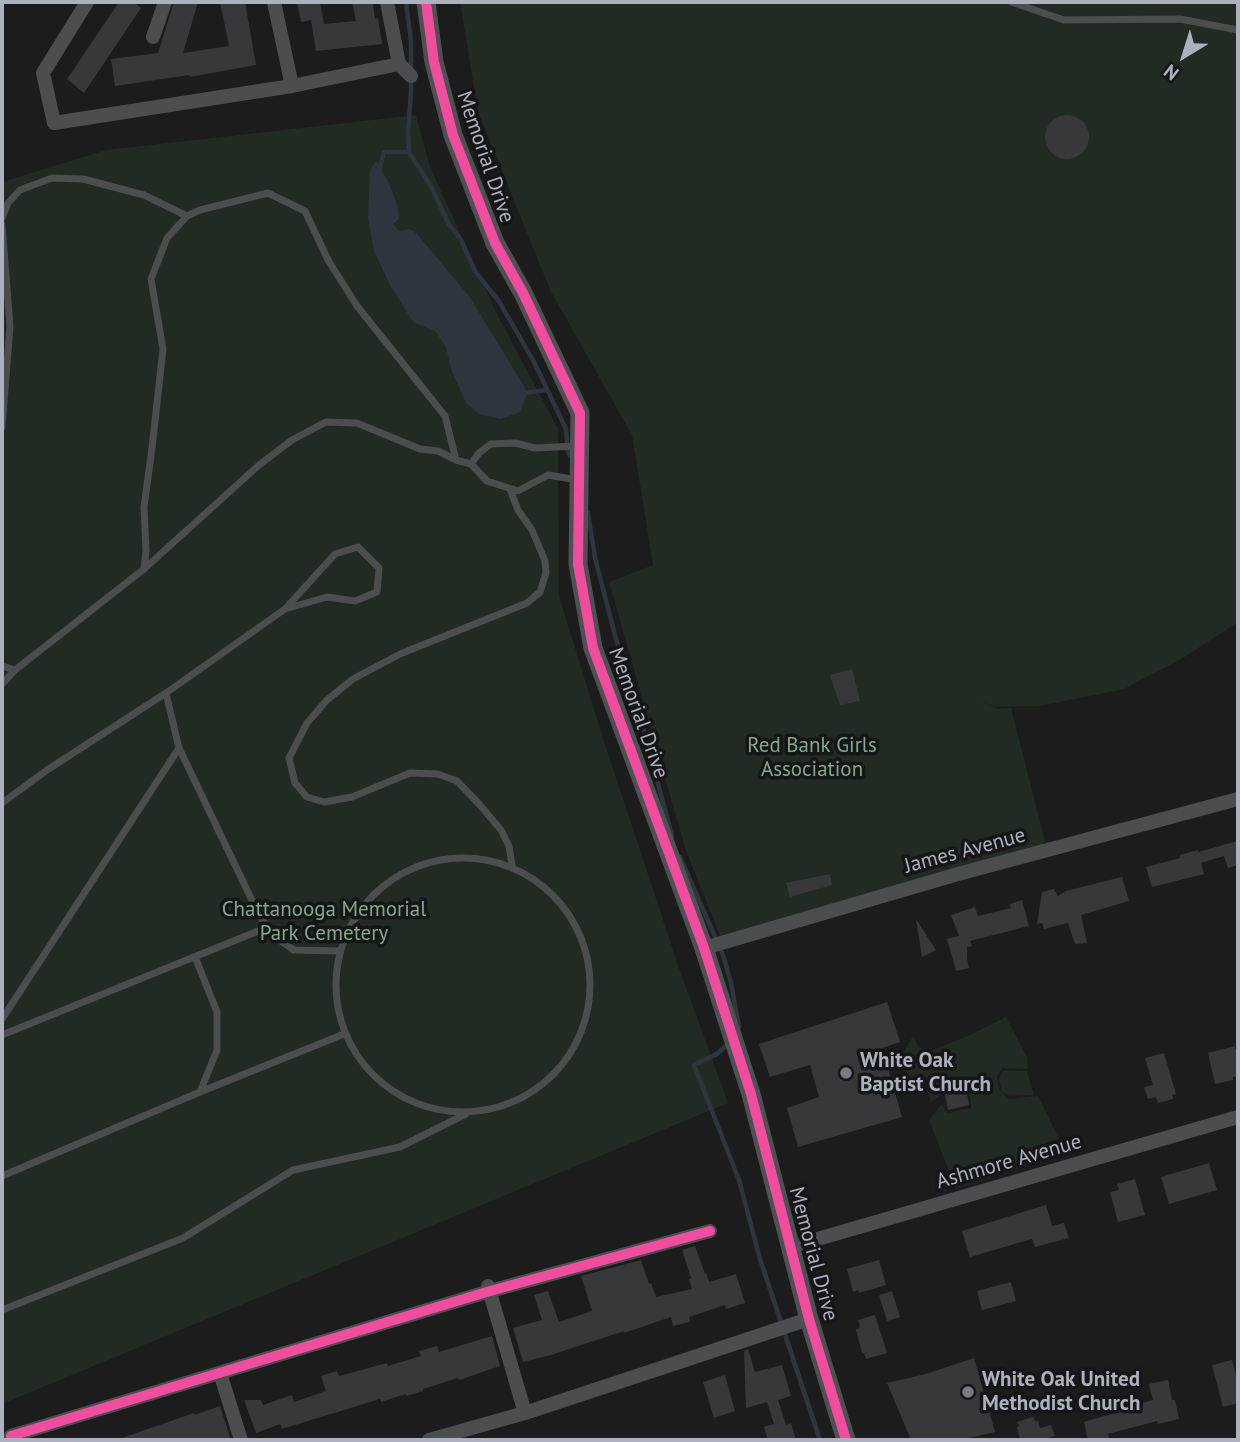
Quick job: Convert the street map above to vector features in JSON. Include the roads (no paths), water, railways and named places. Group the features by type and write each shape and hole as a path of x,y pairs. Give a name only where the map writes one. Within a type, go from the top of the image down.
{"street":[{"path":"87,2 43,73 54,122 292,86 399,64"},
{"path":"153,37 165,2"},
{"path":"274,2 292,86"},
{"path":"387,2 399,64 411,76"},
{"name":"Memorial Drive","path":"426,2 433,62 453,135 495,243 523,293 580,413 578,564 593,648 704,948 751,1094 809,1319 846,1440"},
{"name":"James Avenue","path":"704,948 958,874 1238,799"},
{"name":"Ashmore Avenue","path":"790,1247 1238,1117"},
{"path":"11,1436 489,1289 710,1231"},
{"path":"489,1289 525,1413"},
{"path":"429,1440 525,1413 809,1319"},
{"path":"220,1373 241,1440"}],"lane":[{"path":"1011,2 1064,20 1180,19 1238,30"},
{"path":"2,218 8,203 20,190 52,178 83,179 144,195 187,216"},
{"path":"144,569 144,507 163,349 151,279 167,238 187,216 200,210 268,194 305,211 328,260 357,306 444,416 456,460"},
{"path":"2,225 10,326 2,427"},
{"path":"2,684 15,670 144,569 259,465 292,440 326,422 357,424 421,449 438,451 471,464 487,481 518,491 548,475 579,480"},
{"path":"471,464 479,453 491,444 515,443 535,448 579,446"},
{"path":"510,489 545,561 546,573 540,592 527,603 400,654 353,679 327,700 307,723 289,758 295,783 307,797 324,802 352,797 410,773 438,774 457,782 481,805 501,830 509,846 512,865"},
{"path":"2,803 47,769 166,693 285,609 335,554 358,547 379,568 377,592 355,601 327,597 285,609"},
{"path":"2,666 15,670"},
{"path":"166,693 178,748 259,915 275,937 294,950 339,951"},
{"path":"2,1018 178,748"},
{"path":"2,1310 183,1238 293,1170 400,1147 467,1114 515,1103 556,1075 583,1033 592,985 582,936 554,895 512,865 471,857 428,862 388,880 357,911 339,951 335,996 345,1034 368,1071 396,1095 430,1110 467,1114"},
{"path":"2,1035 268,927"},
{"path":"195,957 217,1012 217,1050 200,1092"},
{"path":"2,1175 345,1034"}],"waterway":[{"path":"406,2 411,41 409,152 432,188 448,223 461,240 475,271 500,303 534,362 566,429 568,452 572,458"},
{"path":"379,171 384,152 409,152"},
{"path":"524,393 547,390"},
{"path":"588,513 595,558 616,639 636,701 672,836"},
{"path":"680,857 723,955 739,1027"},
{"path":"728,1044 717,1054 694,1065 739,1180 760,1259 820,1440"}],"place":[{"name":"White Oak Baptist Church","path":"846,1073"},
{"name":"White Oak United Methodist Church","path":"968,1392"}],"park label":[{"name":"Red Bank Girls Association","path":"812,758"},
{"name":"Chattanooga Memorial Park Cemetery","path":"324,922"}]}
